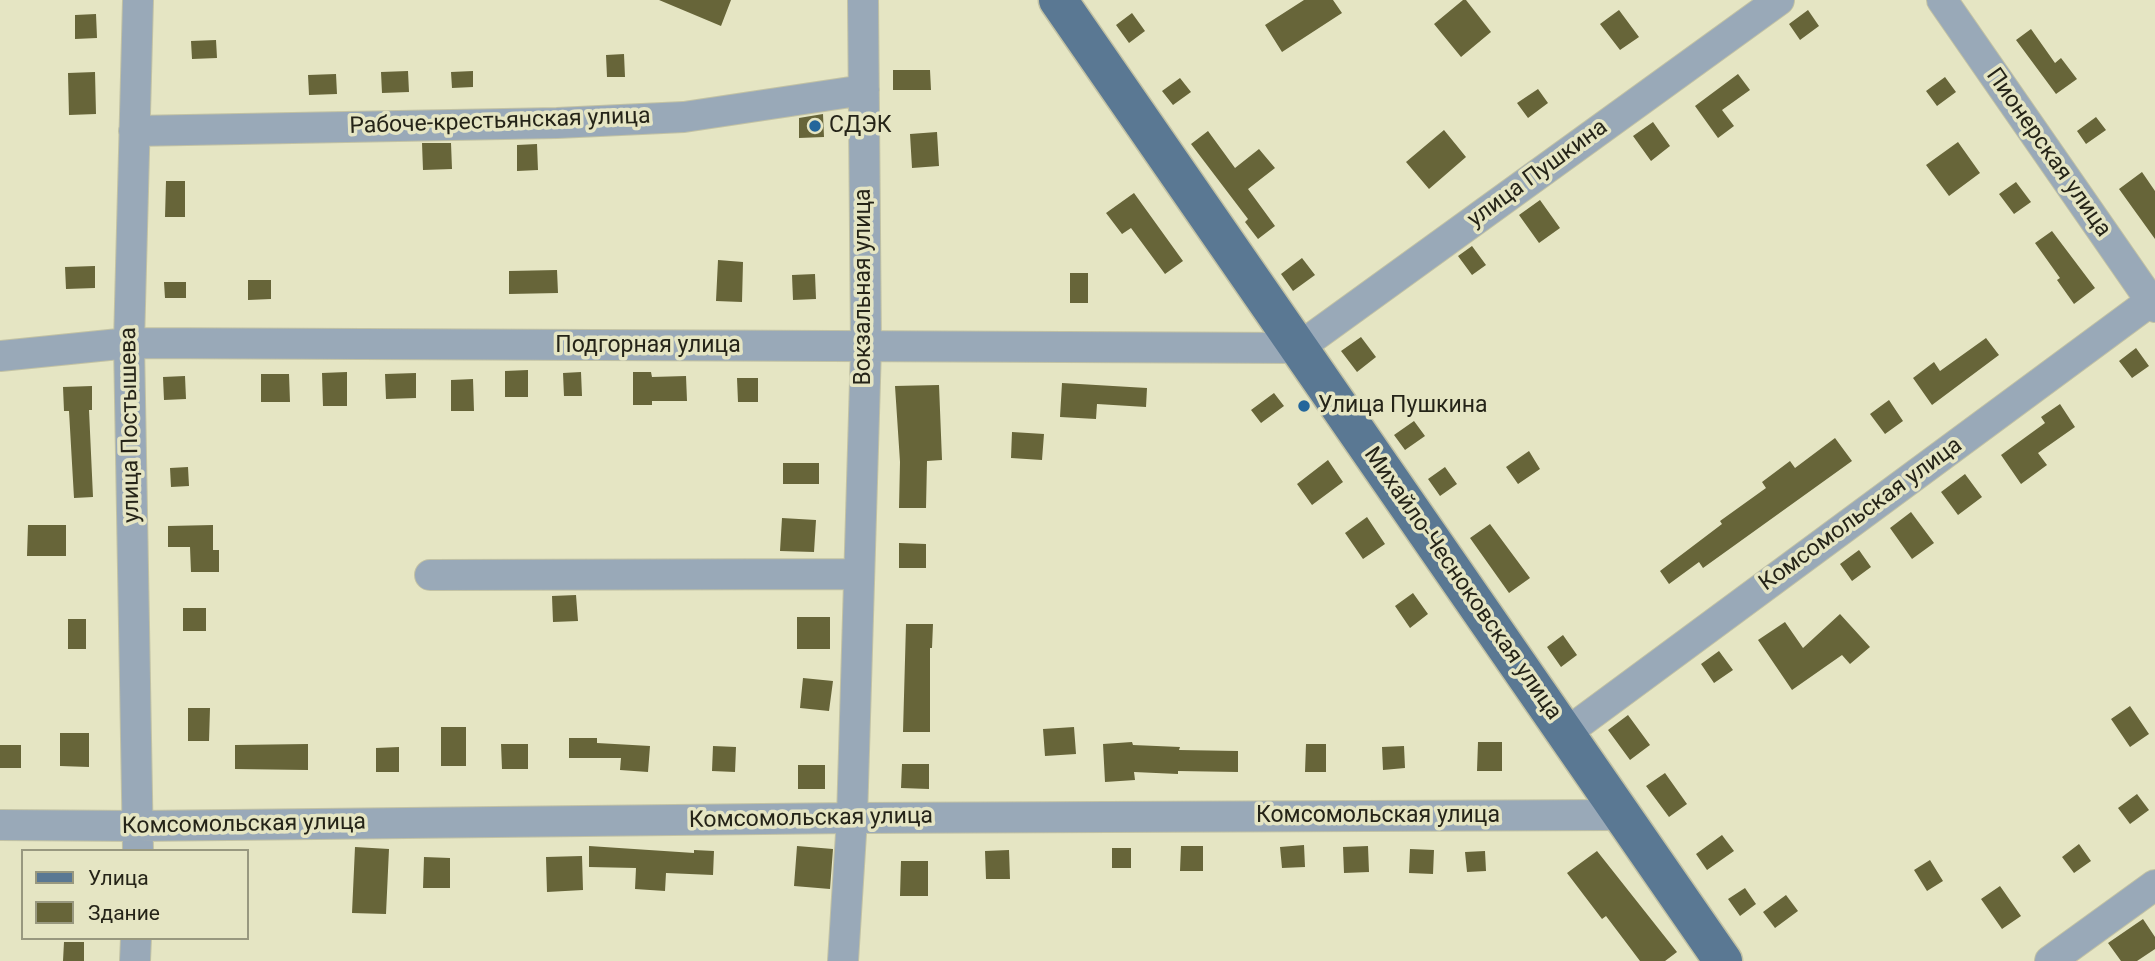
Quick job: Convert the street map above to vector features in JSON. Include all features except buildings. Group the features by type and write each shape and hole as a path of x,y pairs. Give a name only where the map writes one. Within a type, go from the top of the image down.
{"main road":[{"name":"Михайло-Чесноковская улица","path":"1058,0 1723,961"}],"street":[{"name":"улица Постышева","path":"138,0 129,343 138,838"},
{"name":"Вокзальная улица","path":"843,961 852,818 866,347 863,0"},
{"name":"улица Пушкина","path":"1298,348 1779,0"},
{"name":"Пионерская улица","path":"1942,0 2154,302"},
{"name":"Рабоче-крестьянская улица","path":"134,131 557,123 684,117 864,90"},
{"name":"Комсомольская улица","path":"1566,733 2154,302"},
{"name":"Подгорная улица","path":"0,356 129,343 1298,348"},
{"path":"430,575 858,574"},
{"name":"Комсомольская улица","path":"0,825 138,838 852,818 1621,815"},
{"path":"2050,961 2155,885"},
{"path":"135,961 136,940"}],"place":[{"name":"СДЭК","path":"815,126"},
{"name":"Улица Пушкина","path":"1304,406"}]}
